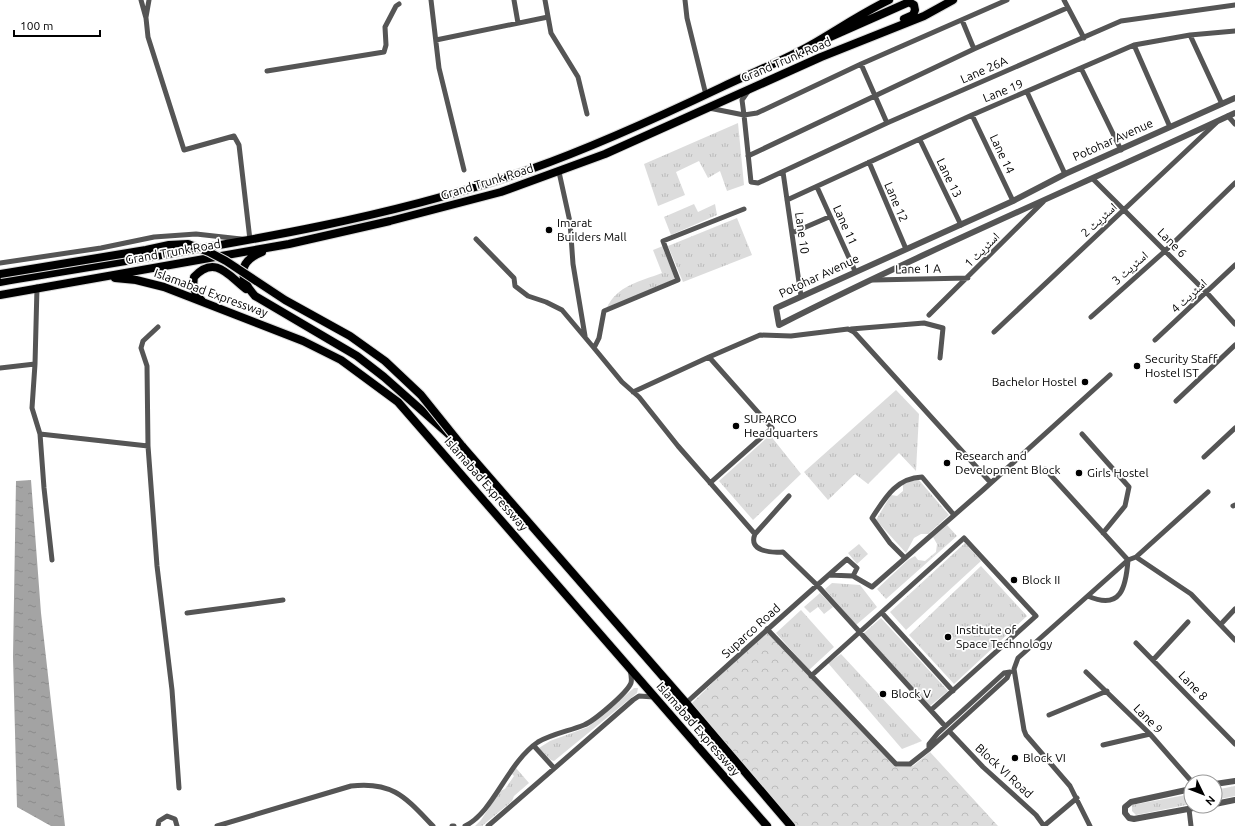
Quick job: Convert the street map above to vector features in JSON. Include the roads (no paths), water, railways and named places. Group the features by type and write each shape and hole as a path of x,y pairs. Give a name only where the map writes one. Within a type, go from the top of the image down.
{"highway":[{"name":"Grand Trunk Road","path":"0,282 250,240 387,211 494,181 583,149 706,94 811,45 852,19 889,0"},
{"name":"Grand Trunk Road","path":"0,295 274,247 462,204 559,172 605,154 821,57 924,16 953,0"},
{"path":"811,45 902,4 909,2 914,5 915,10 913,15 847,43 821,57"},
{"path":"0,274 169,245 188,244 226,261 285,300 350,336 385,361 421,395 462,446"},
{"path":"255,296 246,286 242,278 244,268 249,258 274,247"},
{"path":"203,302 193,289 194,277 205,268 213,267 224,270 255,296 357,356 384,377 462,446"},
{"name":"Islamabad Expressway","path":"104,277 136,280 164,287 303,341 341,360 398,402 767,826"},
{"name":"Islamabad Expressway","path":"462,446 791,826"}],"street":[{"path":"0,263 168,236 196,234 250,240 239,145 234,136 184,150 148,37 146,18 141,0"},
{"path":"146,18 149,0"},
{"path":"431,0 439,68 464,170"},
{"path":"514,0 518,23"},
{"path":"545,0 551,33 578,77 587,114"},
{"path":"685,0 687,18 706,94"},
{"path":"708,108 744,116 757,114 861,64 1007,0"},
{"path":"1064,0 1084,38"},
{"path":"267,71 384,52 386,45 385,27 396,6 399,4"},
{"name":"Lane 26A","path":"748,156 751,182 758,183 887,123 1121,21 1235,5"},
{"path":"751,88 742,100 748,156 1067,8"},
{"path":"436,40 548,17"},
{"path":"962,20 974,50"},
{"name":"Lane 19","path":"787,200 972,115 1134,45 1190,35 1235,31"},
{"path":"1190,35 1222,104"},
{"path":"1134,45 1170,127"},
{"path":"861,64 887,123"},
{"path":"1081,68 1121,150"},
{"path":"1027,92 1065,174"},
{"name":"Potohar Avenue","path":"1235,98 1065,174 1013,201 855,271 776,308 779,325 868,280 1048,197 1093,179 1235,113"},
{"name":"Lane 14","path":"972,115 1013,201"},
{"path":"1228,116 1235,124"},
{"name":"اسٹریٹ 2","path":"994,332 1217,122"},
{"name":"Lane 13","path":"920,140 961,225"},
{"name":"Lane 12","path":"869,162 906,249"},
{"path":"559,172 570,222 584,336"},
{"name":"Lane 10","path":"783,172 801,296"},
{"name":"Lane 6","path":"1093,179 1165,250 1235,324"},
{"name":"اسٹریٹ 3","path":"1091,317 1165,250 1235,183"},
{"name":"Lane 11","path":"817,187 829,217 855,271"},
{"name":"اسٹریٹ 1","path":"929,315 1048,197"},
{"path":"594,348 599,338 604,311 678,280 663,241 744,209"},
{"path":"792,233 829,217"},
{"path":"476,239 514,278 515,286 528,296 546,302 562,310 622,382 633,392 755,534 789,496"},
{"name":"اسٹریٹ 4","path":"1155,340 1207,293 1235,265"},
{"name":"Lane 1 A","path":"868,280 968,278"},
{"path":"37,288 32,408 40,434 52,560"},
{"path":"633,392 709,357 760,336 791,336 848,329 924,324 943,328 940,358"},
{"path":"158,327 141,344 147,366 148,446 157,566 172,690 178,788"},
{"path":"848,329 854,332 991,483"},
{"path":"1176,402 1235,345"},
{"path":"709,357 772,428 710,483"},
{"path":"0,368 35,364"},
{"path":"829,575 853,576 872,587 991,483 1110,375"},
{"path":"1204,457 1235,428"},
{"path":"40,434 148,446"},
{"path":"1082,434 1129,487 1125,506 1103,533"},
{"path":"1045,469 1128,560 1127,579 1122,592 1114,600 1106,601 1088,596"},
{"path":"905,558 890,542 872,518 893,488 911,477 922,476 954,515"},
{"path":"1090,826 1070,786 1026,735 1014,669 1018,658 1128,560 1136,557 1208,492"},
{"name":"Block VI Road","path":"755,534 753,539 754,544 760,550 772,553 783,552 817,585 945,727 983,767 1020,799 1045,826"},
{"path":"811,676 964,538 1036,616 931,710"},
{"path":"1136,557 1191,594 1235,640"},
{"name":"Suparco Road","path":"686,703 847,559 856,568 853,576"},
{"path":"187,613 282,600"},
{"path":"1221,624 1235,609"},
{"path":"882,613 953,690"},
{"path":"1153,660 1188,622"},
{"path":"767,629 896,764 910,764 929,749 1007,678 1009,673 1014,669"},
{"name":"Lane 8","path":"1136,643 1235,744"},
{"path":"465,826 477,819 515,764 534,746 544,739 585,725 627,689 630,683 630,670"},
{"name":"Lane 9","path":"1086,672 1150,734 1185,774"},
{"path":"929,749 929,744 945,727 1004,673 1009,673"},
{"path":"1048,715 1107,691"},
{"path":"488,826 636,697 654,697"},
{"path":"1103,745 1150,734"},
{"path":"534,746 554,768"},
{"path":"1223,783 1235,781"},
{"path":"217,826 351,786 364,784 384,786 397,791 413,804 433,826"},
{"path":"1183,791 1131,802 1124,810 1129,818 1134,819 1183,810"},
{"path":"1045,826 1077,798"},
{"path":"1223,802 1235,800"},
{"path":"1190,814 1191,826"},
{"path":"158,826 159,821 166,816 175,819 177,826"}],"water":[{"path":"31,480 41,613 65,826 51,826 17,807 13,657 16,481"}],"place":[{"name":"Imarat Builders Mall","path":"549,230"},
{"name":"Security Staff Hostel IST","path":"1137,366"},
{"name":"Bachelor Hostel","path":"1085,382"},
{"name":"SUPARCO Headquarters","path":"736,426"},
{"name":"Research and Development Block","path":"947,463"},
{"name":"Girls Hostel","path":"1079,473"},
{"name":"Block II","path":"1014,580"},
{"name":"Institute of Space Technology","path":"948,637"},
{"name":"Block V","path":"883,694"},
{"name":"Block VI","path":"1015,758"}]}
